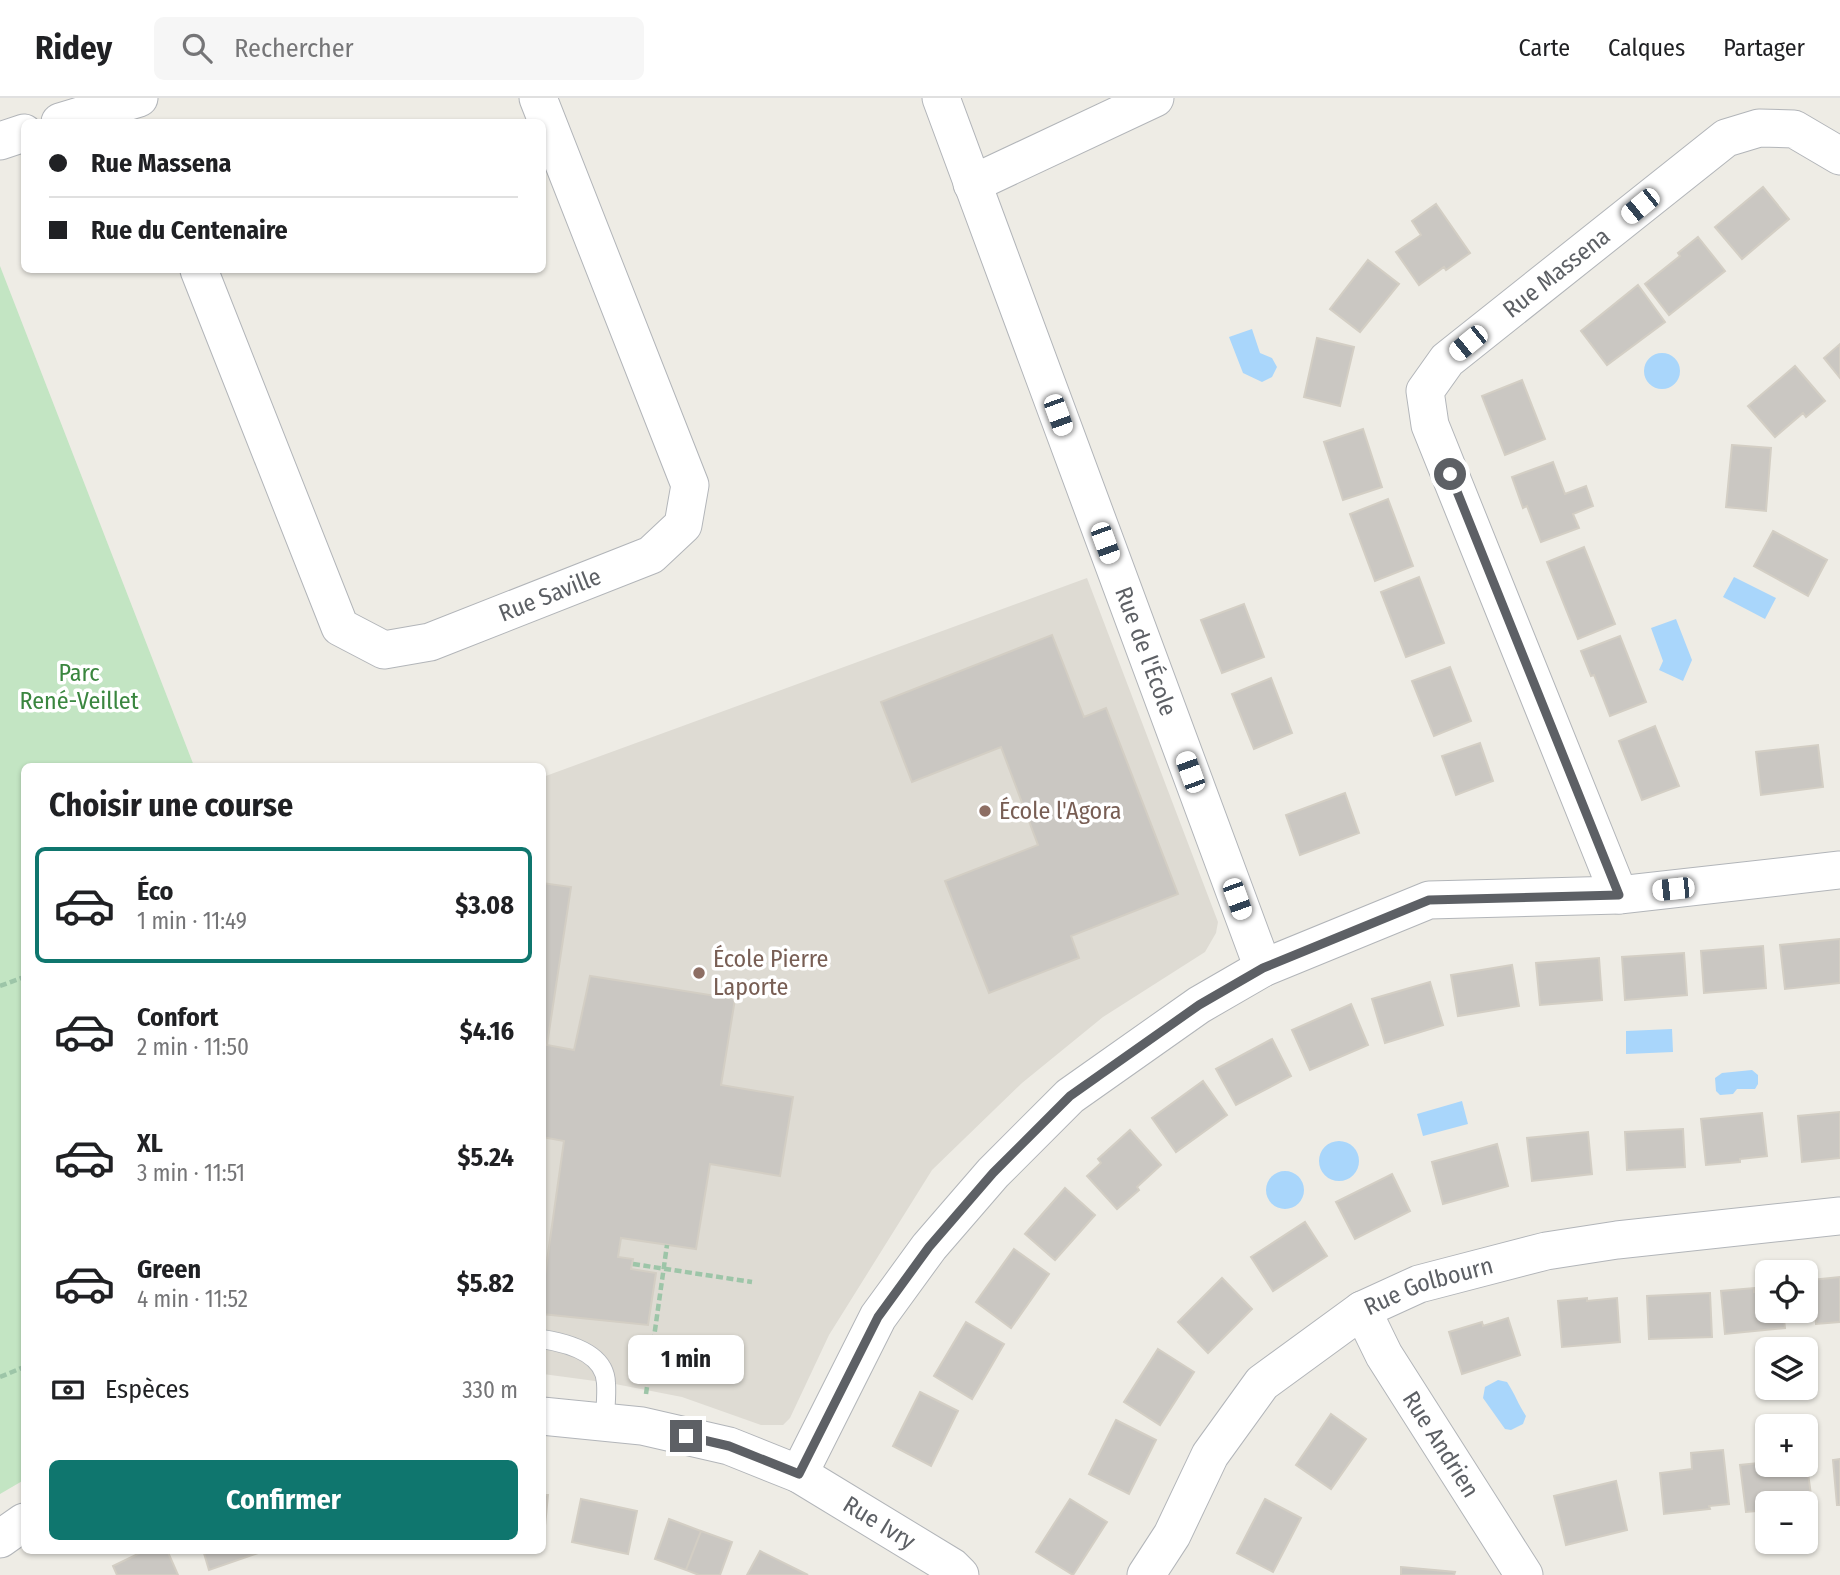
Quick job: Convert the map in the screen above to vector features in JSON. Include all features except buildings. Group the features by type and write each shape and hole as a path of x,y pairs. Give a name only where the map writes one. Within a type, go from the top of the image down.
{"street":[{"name":"Rue Saville","path":"200,273 340,627 384,650 430,642 651,555 683,524 690,485 538,98"},
{"name":"Rue de l'École","path":"940,98 1263,968"},
{"path":"972,184 1155,98"},
{"path":"76,119 138,107"},
{"name":"Rue Massena","path":"1619,895 1430,425 1426,391 1447,360 1727,138 1759,128 1794,129 1840,156"},
{"path":"0,141 21,134"},
{"path":"799,1474 878,1317 929,1247 993,1173 1070,1096 1199,1005 1263,968 1429,900 1619,895 1840,870"},
{"name":"Rue Golbourn","path":"1146,1575 1172,1535 1210,1455 1262,1383 1362,1310 1419,1284 1546,1251 1617,1240 1840,1216"},
{"name":"Rue Andrien","path":"1362,1310 1384,1355 1524,1575"},
{"name":"Rue Ivry","path":"546,1416 642,1426 729,1446 799,1474 952,1567 960,1575"},
{"path":"0,1539 21,1524"}],"lane":[{"path":"546,1340 566,1343 599,1363 606,1380 605,1422"}],"path":[{"path":"0,986 21,978"},
{"path":"642,1426 667,1245"},
{"path":"633,1264 752,1282"},
{"path":"0,1377 21,1368"}],"shaded area":[{"path":"1087,578 1218,922 1216,933 1205,952 1103,1017 1022,1083 932,1170 829,1335 790,1418 783,1425 761,1425 682,1397 546,1374 546,776"}],"green space":[{"name":"Parc René-Veillet","path":"0,266 193,763 21,763 21,1482 0,1494"}],"water":[{"path":"1252,329 1260,353 1272,358 1277,367 1272,377 1262,382 1243,373 1229,337"},
{"path":"1662,353 1675,358 1680,371 1675,384 1662,389 1649,384 1644,371 1649,358"},
{"path":"1734,577 1776,598 1765,619 1723,597"},
{"path":"1676,619 1692,660 1683,681 1659,670 1663,661 1651,628"},
{"path":"1672,1029 1673,1052 1626,1054 1626,1031"},
{"path":"1752,1070 1758,1075 1755,1089 1737,1089 1733,1094 1720,1095 1716,1091 1715,1078 1722,1073"},
{"path":"1462,1101 1468,1124 1423,1136 1417,1114"},
{"path":"1339,1141 1347,1142 1353,1147 1358,1153 1358,1169 1353,1175 1347,1180 1339,1181 1331,1180 1325,1175 1320,1169 1319,1161 1320,1153 1325,1147 1331,1142"},
{"path":"1285,1171 1298,1177 1304,1190 1298,1203 1285,1209 1272,1203 1266,1190 1272,1177"},
{"path":"1498,1380 1507,1382 1526,1416 1523,1424 1511,1430 1505,1429 1483,1398 1485,1387"}],"place":[{"name":"École l'Agora","path":"985,811"},
{"name":"École Pierre Laporte","path":"699,973"}],"route":[{"path":"686,1436 729,1446 799,1474 878,1317 929,1247 993,1173 1070,1096 1199,1005 1240,981 1263,968 1429,900 1619,895 1450,474"}]}
